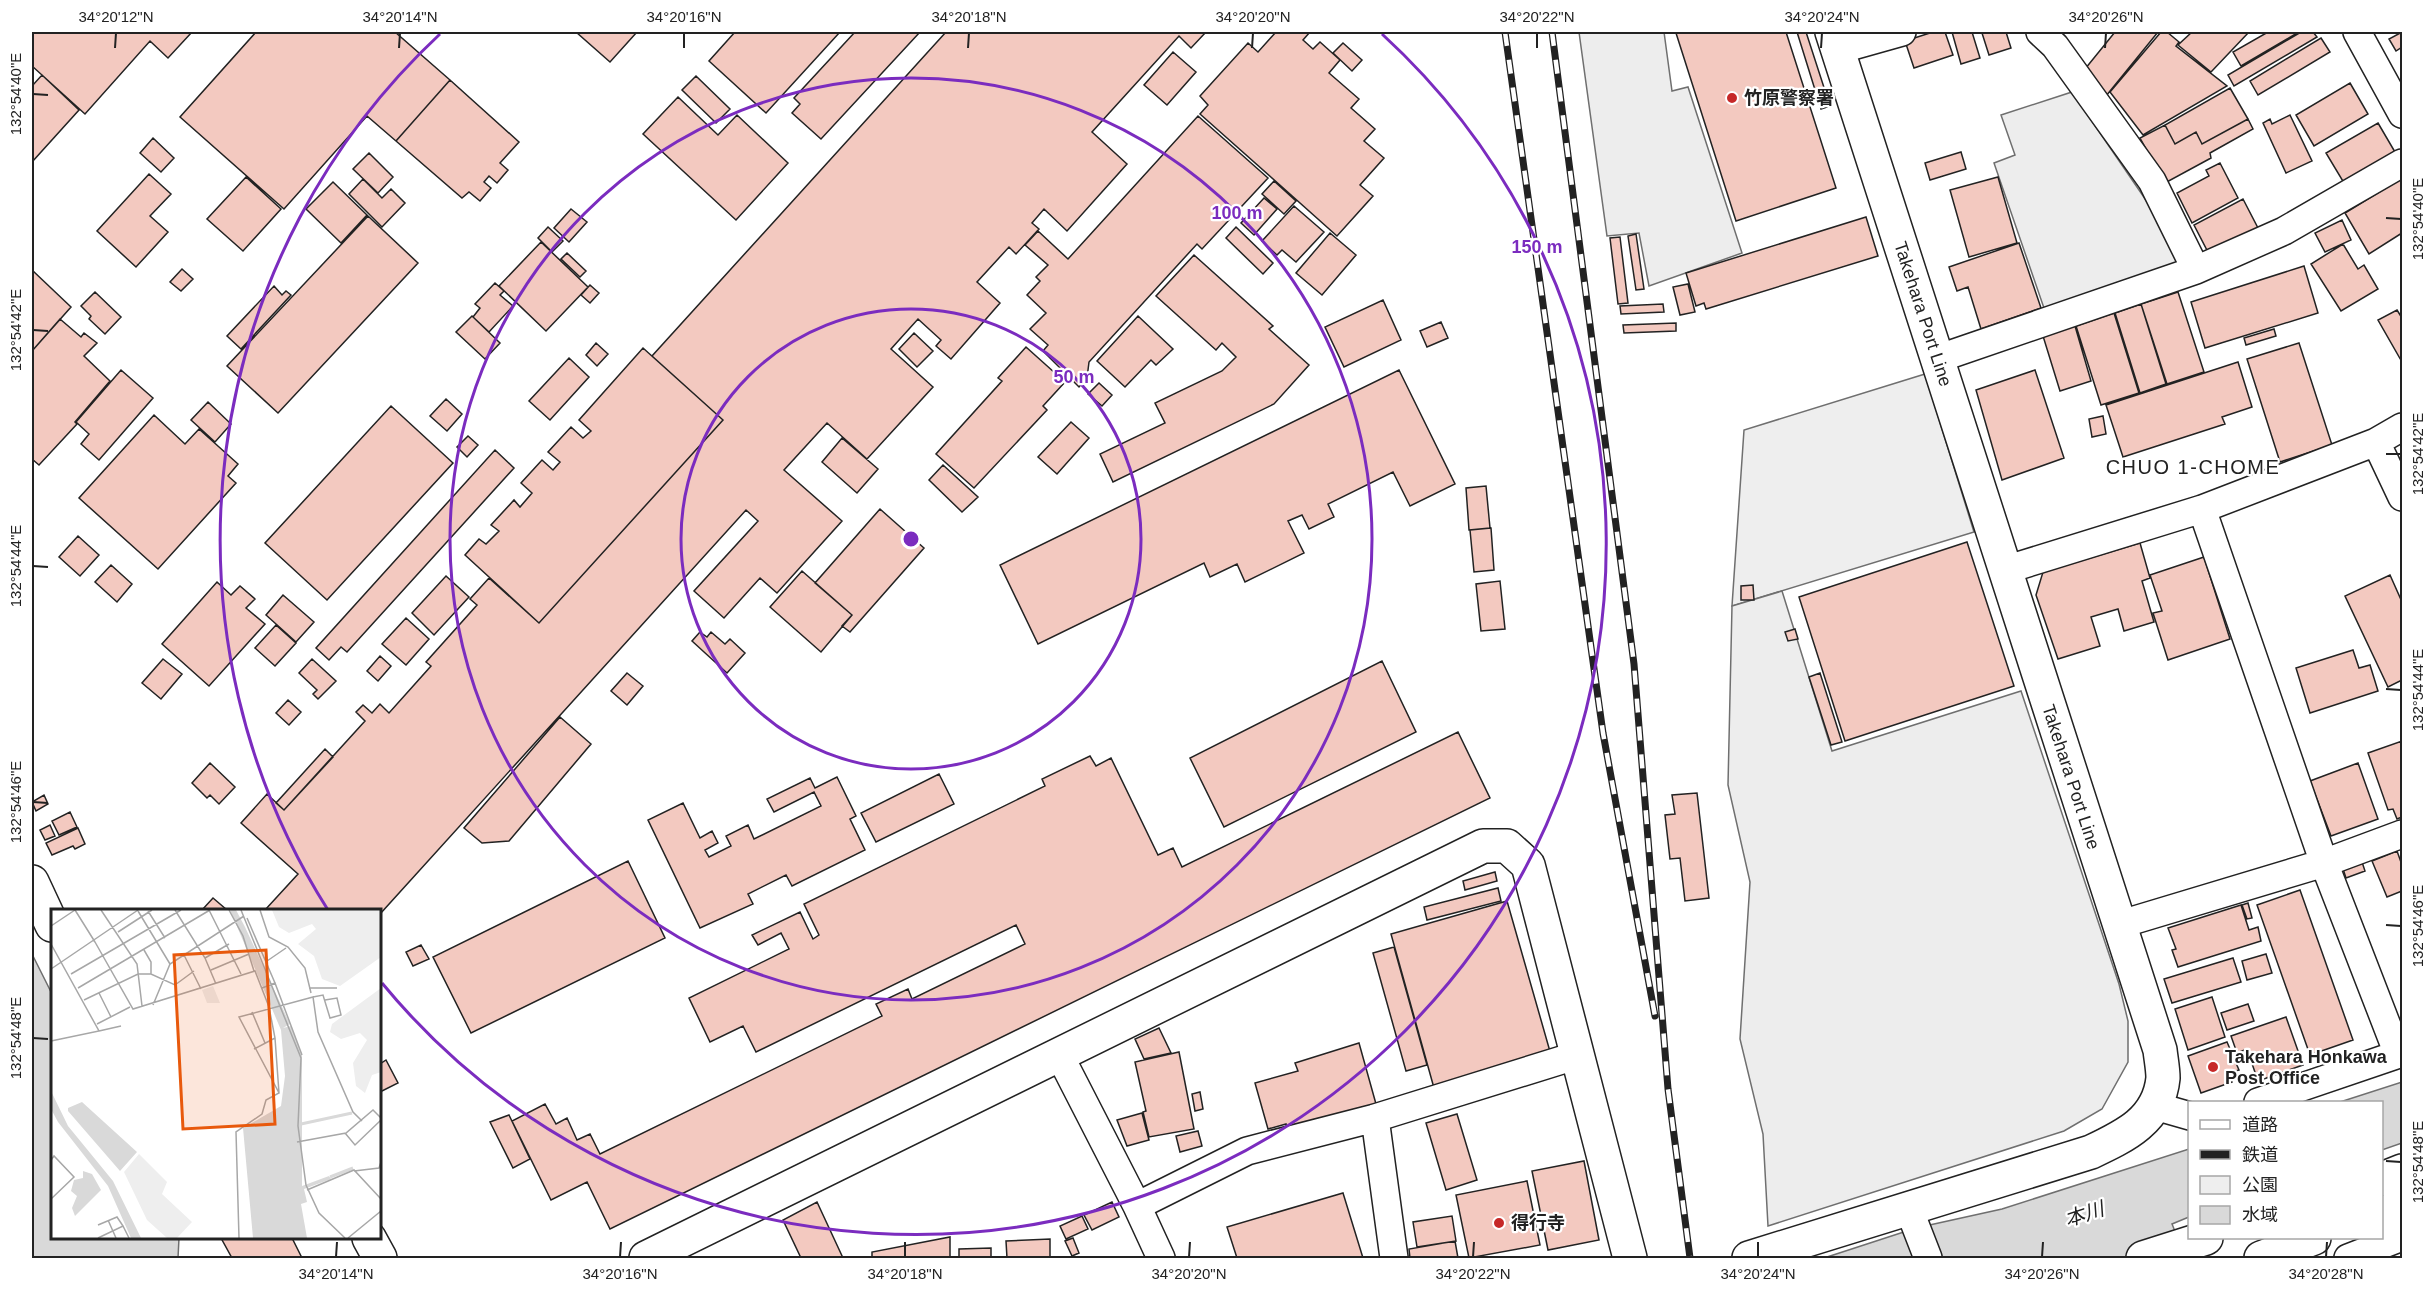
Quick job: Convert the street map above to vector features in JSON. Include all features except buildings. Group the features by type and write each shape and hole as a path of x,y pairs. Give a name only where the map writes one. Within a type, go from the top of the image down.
{"main road":[{"name":"Takehara Port Line","path":"1749,1258 1912,1219 2091,1152 2123,1137 2147,1118 2180,1117 2163,1078 2160,1050 1835,41"},
{"path":"646,1258 1483,846 1507,846 1528,865 1630,1258"},
{"path":"32,882 51,923"},
{"path":"2383,1179 2403,1172"},
{"path":"2383,1214 2403,1206"},
{"path":"370,1239 380,1258"},
{"path":"2263,1258 2311,1239"},
{"path":"2143,1258 2194,1242"}],"street":[{"path":"1835,41 1902,32"},
{"path":"2040,32 2055,46 2152,181 2196,270"},
{"path":"2357,32 2403,114"},
{"path":"1937,359 2196,270 2284,231 2403,163"},
{"path":"2005,570 2202,509 2376,442 2403,427"},
{"path":"2376,442 2403,497"},
{"path":"2202,509 2324,863 2400,1053 2261,1101"},
{"path":"2118,925 2324,863 2403,834"},
{"path":"1137,1206 1247,1152 1376,1118 1578,1055"},
{"path":"1060,1056 1161,1258"},
{"path":"1376,1118 1394,1258"},
{"path":"1912,1219 1928,1258"},
{"path":"2348,1258 2403,1238"}],"green space":[{"path":"1925,374 1974,532 1732,606 1744,430"}],"shaded area":[{"path":"1579,32 1664,32 1672,91 1688,87 1742,253 1649,286 1639,233 1607,236"},
{"path":"2072,92 2178,247 2178,267 2045,311 1994,163 2015,155 2001,115"},
{"path":"1782,591 1832,751 2021,691 2119,984 2128,1021 2128,1062 2102,1109 2064,1131 1768,1226 1763,1134 1740,1039 1750,882 1728,785 1732,606"}],"water":[{"path":"32,954 51,992 51,1239 179,1239 178,1258 32,1258"},
{"path":"2402,1082 2402,1143 2383,1150 2383,1101 2343,1101"},
{"name":"本川","path":"2188,1149 2188,1217 2172,1224 2186,1258 1824,1258 1916,1228 2002,1209"}],"railway":[{"path":"1505,32 1603,733 1655,1016"},
{"path":"1552,32 1634,664 1668,1089 1690,1258"}],"place":[{"name":"竹原警察署","path":"1732,98"},
{"name":"Takehara Honkawa Post Office","path":"2213,1067"},
{"name":"得行寺","path":"1499,1223"}],"district":[{"name":"CHUO 1-CHOME","path":"2193,467"}]}
